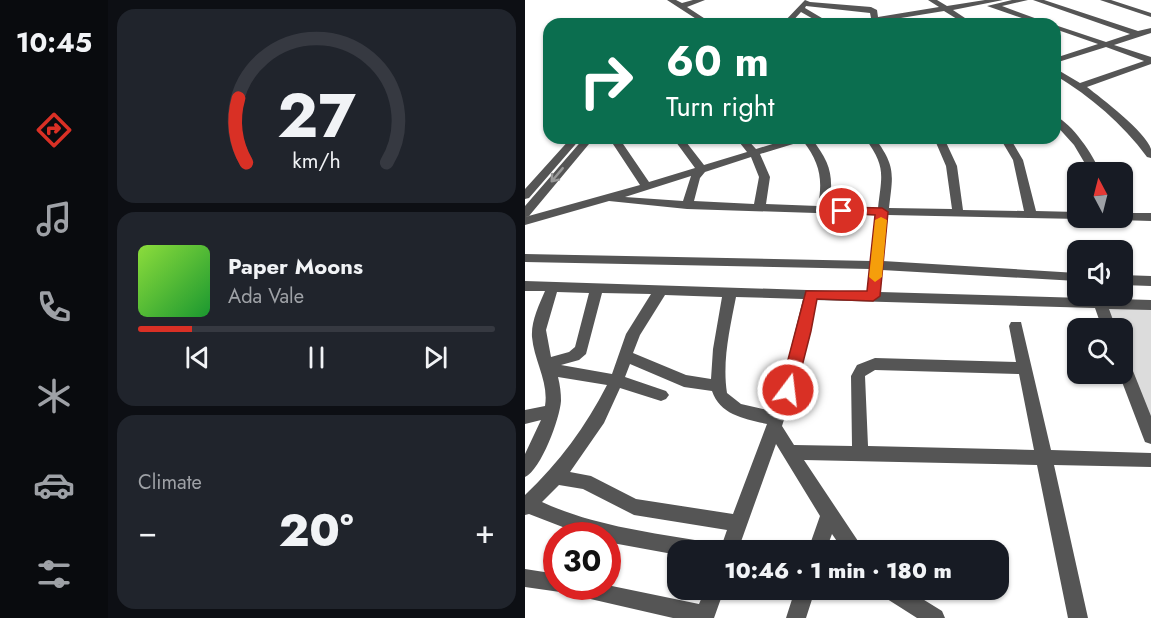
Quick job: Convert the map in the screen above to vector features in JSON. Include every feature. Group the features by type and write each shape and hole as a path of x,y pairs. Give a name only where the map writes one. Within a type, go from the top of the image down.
{"street":[{"path":"671,0 700,18"},
{"path":"681,6 701,0"},
{"path":"932,0 959,18"},
{"path":"907,18 1024,0"},
{"path":"1037,0 1138,34"},
{"path":"1104,0 1121,3 1151,15"},
{"path":"996,3 1032,18"},
{"path":"803,4 871,9 877,18"},
{"path":"791,18 803,4"},
{"path":"803,4 820,18"},
{"path":"1061,29 1151,61"},
{"path":"1061,59 1151,30"},
{"path":"1079,87 1151,61"},
{"path":"1061,76 1097,99 1139,137 1151,155"},
{"path":"1061,125 1090,162"},
{"path":"1139,137 1151,137"},
{"path":"525,196 571,144"},
{"path":"525,213 584,144"},
{"path":"618,144 646,186"},
{"path":"682,144 701,169"},
{"path":"746,144 766,176 766,187 759,207"},
{"path":"525,221 609,198 782,144"},
{"path":"810,144 820,155 828,172 823,210"},
{"path":"873,296 888,170 874,144"},
{"path":"942,144 951,159 956,178 958,214"},
{"path":"1009,144 1018,160 1031,215"},
{"path":"687,205 695,178 701,169"},
{"path":"609,198 687,205 1067,216"},
{"path":"1133,217 1151,217"},
{"path":"525,258 876,265 1067,276"},
{"path":"1133,280 1151,281"},
{"path":"525,286 1067,302"},
{"path":"525,469 532,445 551,412 554,394 539,334 541,320 553,286"},
{"path":"548,367 574,356 581,350 597,288"},
{"path":"661,290 643,315 598,418 556,477 527,506 557,519 595,531 667,544"},
{"path":"730,292 717,391 724,401 739,410 775,423 789,452 847,540"},
{"path":"732,540 788,390 804,331 811,294"},
{"path":"1133,304 1151,304"},
{"path":"1016,326 1078,618"},
{"path":"625,356 684,381 717,386"},
{"path":"860,453 858,376 860,370 865,366 875,364 1025,368"},
{"path":"548,367 617,379 661,395"},
{"path":"1131,384 1151,437"},
{"path":"525,417 551,412"},
{"path":"789,452 1151,460"},
{"path":"556,477 585,482 634,507 738,524"},
{"path":"820,540 829,515"},
{"path":"525,578 543,581"},
{"path":"621,598 704,617 710,600"},
{"path":"796,618 802,600"},
{"path":"907,600 935,618"}],"shaded area":[{"path":"1151,305 1151,417 1133,377 1133,318 1107,318 1101,306"}],"slow traffic":[{"path":"875,277 881,220"}],"route":[{"path":"788,390 804,331 811,294 873,296 882,212 842,211"}]}
